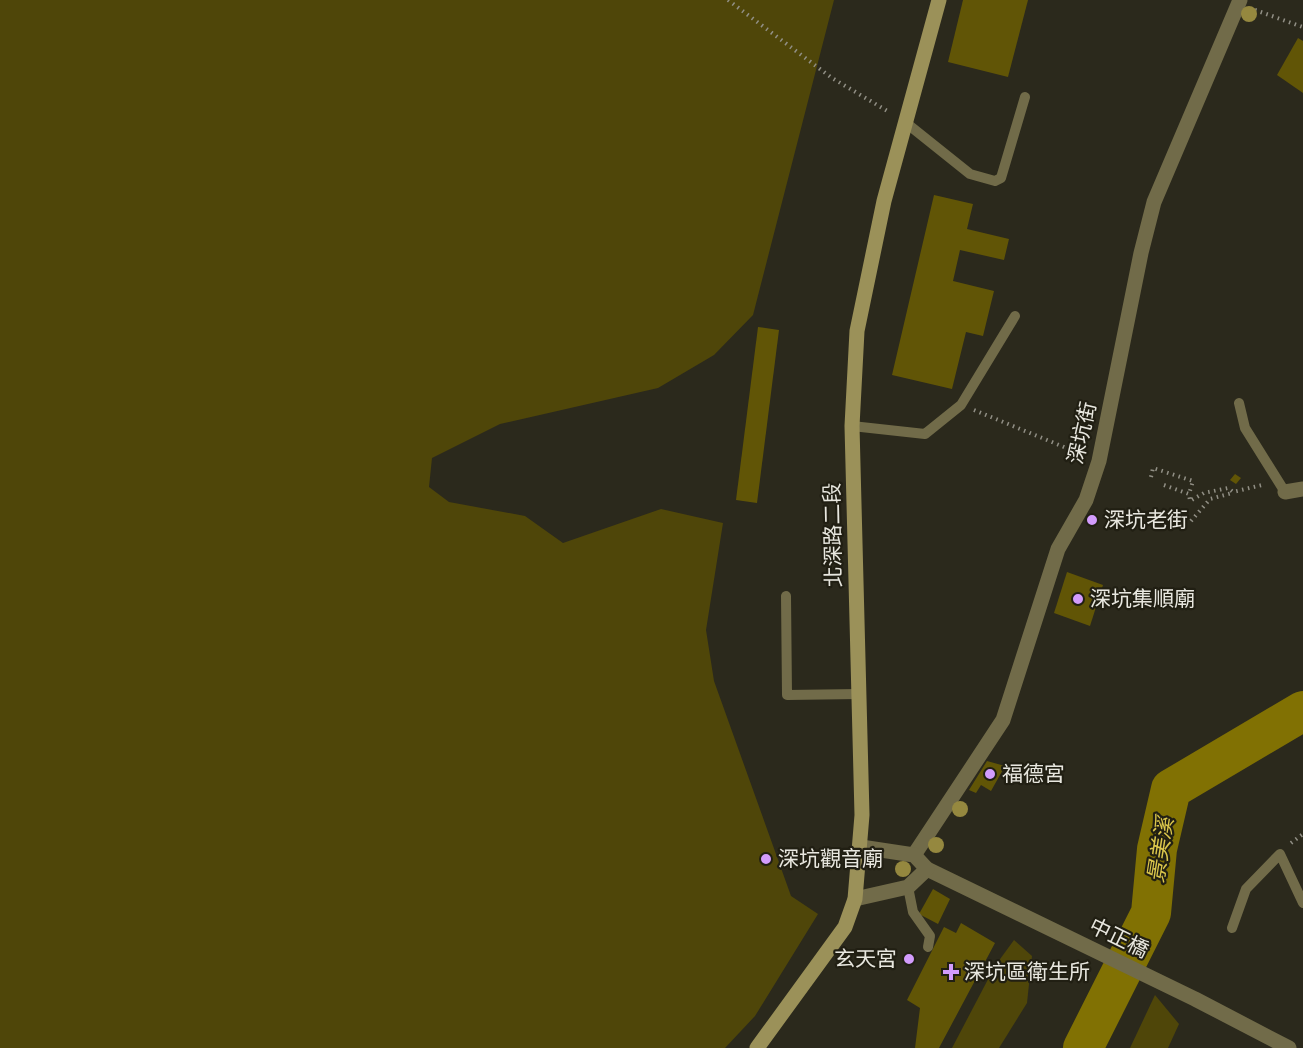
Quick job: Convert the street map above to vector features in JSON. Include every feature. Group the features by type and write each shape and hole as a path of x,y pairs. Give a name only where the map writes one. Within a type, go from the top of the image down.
{"main road":[{"name":"北深路二段","path":"757,1048 845,927 855,899 861,847 852,426 857,331 884,201 939,0"}],"street":[{"name":"深坑街","path":"914,855 1003,720 1058,549 1086,500 1099,461 1141,253 1154,202 1240,2"},
{"path":"1285,492 1303,489"},
{"path":"855,899 908,888 927,869 914,855 861,847"},
{"name":"中正橋","path":"927,869 1024,914 1288,1047"}],"lane":[{"path":"905,122 970,174 995,181 1000,178 1025,97"},
{"path":"852,426 925,434 961,405 1015,316"},
{"path":"1239,403 1245,428 1285,492"},
{"path":"786,596 787,695 859,694"},
{"path":"1232,928 1246,889 1280,854 1303,903"},
{"path":"908,888 913,912 930,936 928,947"}],"path":[{"path":"728,0 832,78 905,122"},
{"path":"1240,2 1303,27"},
{"path":"961,405 1099,461"},
{"path":"1151,477 1153,468 1193,481 1189,494 1190,501 1204,493 1228,488 1233,492"},
{"path":"1164,485 1189,494"},
{"path":"1191,521 1210,499 1233,492 1243,492"}],"shaded area":[{"path":"0,0 834,0 753,315 714,355 658,388 500,424 432,458 429,487 449,502 525,516 563,543 661,509 723,523 706,630 714,681 791,896 818,914 755,1016 725,1048 0,1048"},
{"path":"1014,940 1032,956 1027,1003 999,1048 952,1048 995,966"},
{"path":"1155,995 1179,1024 1168,1048 1130,1048"}],"building":[{"path":"963,0 1028,0 1008,77 948,62"},
{"path":"1298,38 1303,41 1303,93 1277,75"},
{"path":"934,195 973,204 967,229 1009,239 1004,260 960,250 953,281 994,291 983,336 966,332 952,389 892,375"},
{"path":"758,327 779,330 757,503 736,500"},
{"path":"1235,474 1241,478 1236,484 1230,480"},
{"name":"深坑集順廟","path":"1067,572 1103,585 1090,626 1054,613"},
{"name":"福德宮","path":"987,761 1005,766 991,791 981,785 976,793 969,790"},
{"path":"933,889 950,899 938,924 919,914"},
{"name":"深坑區衛生所","path":"961,923 995,943 939,1048 915,1048 920,1008 907,1000 944,927 956,933"}],"waterway":[{"name":"景美溪","path":"1083,1048 1151,913 1157,849 1171,789 1303,711"}],"place":[{"name":"深坑老街","path":"1092,520"},
{"name":"深坑集順廟","path":"1078,599"},
{"name":"福德宮","path":"990,774"},
{"name":"深坑觀音廟","path":"766,859"},
{"name":"玄天宮","path":"909,959"},
{"name":"深坑區衛生所","path":"951,972"}]}
